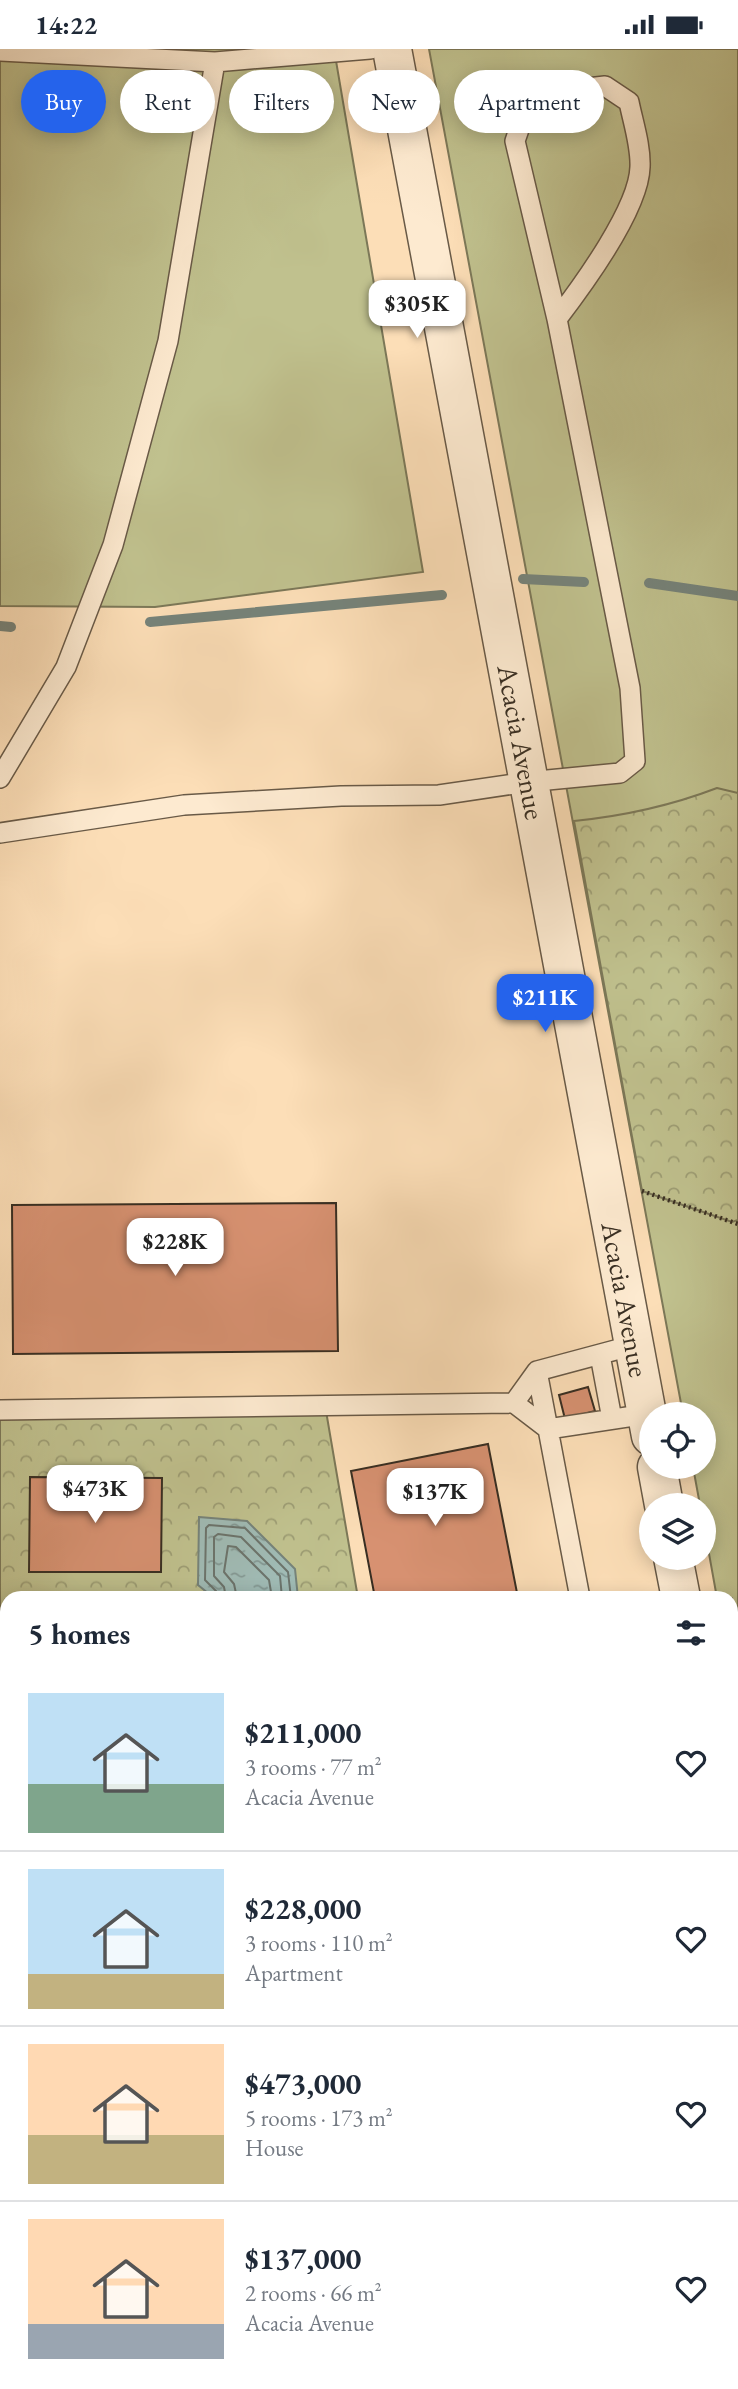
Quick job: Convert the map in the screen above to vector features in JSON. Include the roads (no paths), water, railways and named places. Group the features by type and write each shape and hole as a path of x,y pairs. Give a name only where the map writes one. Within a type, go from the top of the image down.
{"street":[{"name":"Acacia Avenue","path":"392,49 527,782 617,1350 636,1423"},
{"path":"676,1570 680,1591"}],"lane":[{"path":"0,51 215,62 370,49"},
{"path":"0,778 66,667 113,545 168,341 215,62"},
{"path":"0,833 184,805 341,796 439,796 527,782 620,773 635,761 630,688 557,319 515,141 526,109 543,93 605,86 629,102 640,167 632,202 579,290 557,319"},
{"path":"514,1403 537,1371 617,1350"},
{"path":"537,1371 579,1591"},
{"path":"0,1410 514,1403 548,1429 636,1423"}],"water":[{"path":"199,1517 247,1521 295,1569 297,1591 205,1591 198,1585"}],"waterway":[{"path":"523,579 584,582"},
{"path":"649,583 738,596"},
{"path":"150,622 442,595"},
{"path":"0,626 11,627"}]}
